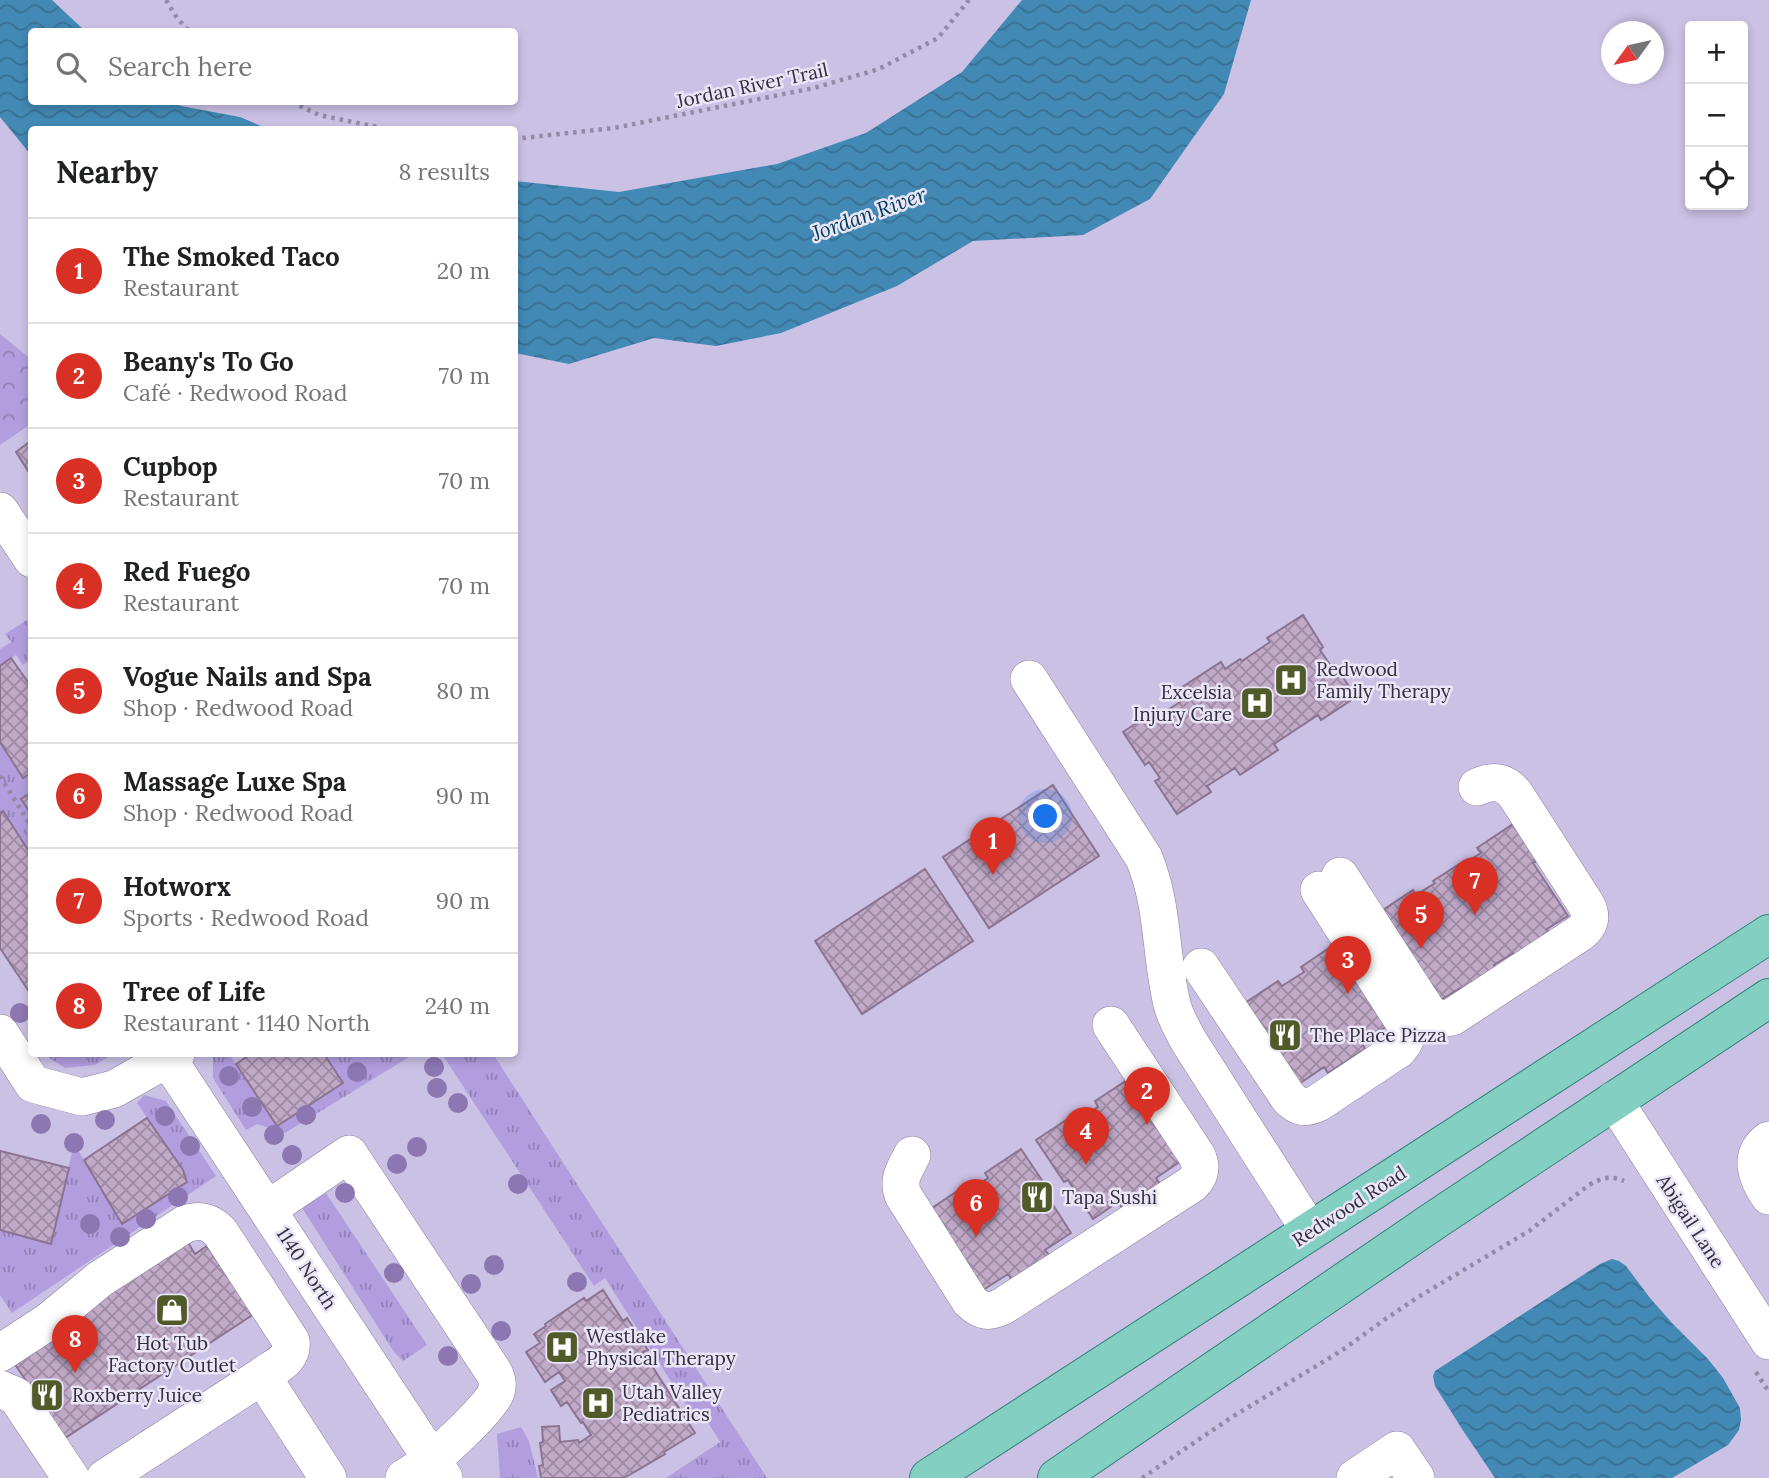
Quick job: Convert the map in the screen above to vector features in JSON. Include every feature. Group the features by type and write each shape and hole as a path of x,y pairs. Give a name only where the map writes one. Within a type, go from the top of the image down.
{"main road":[{"name":"Redwood Road","path":"929,1478 1769,934"},
{"path":"1057,1478 1438,1218 1769,998"}],"street":[{"path":"0,511 28,553"},
{"path":"1029,679 1144,858 1155,889 1172,1007 1179,1024 1310,1231"},
{"path":"1201,967 1288,1097 1304,1107 1318,1103 1399,1049 1407,1036 1405,1024 1330,883 1430,1014 1436,1018 1452,1017 1580,933 1590,921 1587,906 1515,794 1501,783 1492,782 1477,787"},
{"path":"912,1155 900,1181 903,1195 970,1301 985,1311 994,1311 1003,1306 1192,1184 1201,1170 1197,1156 1111,1025"},
{"path":"0,1033 33,1084 82,1097 114,1089 170,1057"},
{"name":"1140 North","path":"173,1057 268,1209 426,1472"},
{"name":"Abigail Lane","path":"1614,1100 1762,1355"},
{"path":"1769,1140 1758,1154 1756,1165 1758,1177 1769,1196"},
{"path":"268,1209 349,1154 494,1371 498,1380 495,1396 426,1472"},
{"path":"0,1353 49,1321 100,1279 185,1224 204,1221 220,1232 291,1341 290,1356 105,1478"},
{"path":"262,1376 328,1478"},
{"path":"0,1389 16,1396 71,1478"},
{"path":"1355,1478 1397,1450 1416,1478"}],"path":[{"path":"166,0 186,28"},
{"name":"Jordan River Trail","path":"518,139 614,128 814,88 879,69 938,38 969,0"},
{"path":"298,105 319,115 373,126"},
{"path":"0,776 28,822"},
{"path":"1142,1478 1232,1417 1341,1351 1415,1299 1530,1231 1589,1185 1599,1179 1611,1177 1627,1182"},
{"path":"1762,1355 1769,1392"}],"green space":[{"path":"0,334 28,357 28,426 0,445"},
{"path":"27,620 28,661 23,665 16,655 0,666 0,649 11,642 5,634"},
{"path":"0,742 24,777 28,774 28,794 21,798 28,810 28,851 3,811 0,813"},
{"path":"48,1057 108,1057 95,1065 65,1068"},
{"path":"213,1057 231,1057 277,1126 343,1083 326,1057 409,1057 285,1133 257,1124 246,1130 213,1078"},
{"path":"444,1057 495,1057 767,1478 666,1478 720,1442 701,1411 693,1416 605,1278 594,1286"},
{"path":"144,1095 166,1101 216,1176 12,1313 0,1295 0,1230 51,1244 74,1143 122,1224 187,1182 183,1170 137,1103"},
{"path":"326,1193 427,1345 403,1361 394,1352 302,1208"},
{"path":"521,1427 529,1441 538,1478 500,1478 497,1434"}],"water":[{"path":"0,0 52,0 82,28 28,28 28,105 180,105 240,117 261,126 28,126 28,151 0,117"},
{"name":"Jordan River","path":"1022,0 1251,0 1224,94 1150,199 1083,235 973,241 897,286 781,333 716,346 654,338 569,364 518,354 518,181 619,192 777,164 866,133 962,72"},
{"path":"1612,1259 1626,1266 1650,1298 1723,1378 1740,1408 1739,1430 1728,1445 1672,1478 1495,1478 1435,1386 1435,1371 1600,1264"}],"building":[{"path":"28,443 28,471 16,452"},
{"path":"1303,615 1323,647 1320,650 1331,666 1334,664 1356,697 1321,720 1318,715 1274,744 1278,750 1240,775 1235,768 1207,786 1211,792 1177,814 1155,781 1160,778 1149,762 1145,765 1123,732 1158,709 1161,714 1185,699 1179,689 1221,662 1225,669 1240,659 1242,661 1270,642 1267,638"},
{"path":"11,658 28,682 28,775 23,778 0,742 0,666"},
{"path":"1053,785 1099,856 989,928 943,857"},
{"path":"28,795 28,809 21,799"},
{"path":"3,811 28,850 28,990 0,948 0,813"},
{"path":"1513,824 1537,861 1533,863 1568,916 1547,929 1551,936 1517,959 1513,953 1494,965 1499,971 1464,993 1460,988 1439,1001 1377,914 1413,890 1416,895 1435,883 1433,881 1481,853 1477,848"},
{"path":"925,869 973,941 862,1014 815,941"},
{"path":"1338,942 1387,1026 1362,1043 1365,1049 1328,1073 1324,1067 1299,1084 1242,1005 1278,981 1282,986 1304,972 1301,967"},
{"path":"246,1057 326,1057 343,1083 277,1126 236,1064"},
{"path":"1132,1077 1181,1161 1156,1178 1160,1184 1122,1208 1118,1202 1093,1219 1068,1180 1064,1182 1036,1140 1072,1116 1076,1121 1098,1107 1095,1101"},
{"path":"147,1118 183,1170 187,1182 122,1224 84,1160"},
{"path":"1021,1149 1050,1192 1046,1194 1071,1233 1045,1250 1049,1255 1012,1280 1008,1274 983,1290 926,1212 962,1188 965,1193 988,1178 985,1173"},
{"path":"0,1151 69,1168 51,1244 0,1230"},
{"path":"187,1241 195,1254 207,1246 254,1314 65,1438 14,1363 41,1337"},
{"path":"603,1290 623,1321 627,1318 648,1350 643,1352 695,1433 624,1478 541,1478 539,1466 543,1465 540,1443 543,1442 542,1427 559,1426 560,1442 578,1440 579,1443 591,1435 567,1402 561,1406 551,1390 565,1381 559,1372 545,1382 526,1352 540,1343 534,1334 546,1326 545,1324 584,1298 586,1301"}],"place":[{"name":"Redwood Family Therapy","path":"1291,680"},
{"name":"Excelsia Injury Care","path":"1257,703"},
{"name":"The Smoked Taco","path":"993,875"},
{"name":"Hotworx","path":"1475,915"},
{"name":"Vogue Nails and Spa","path":"1421,949"},
{"name":"Cupbop","path":"1348,994"},
{"name":"The Place Pizza","path":"1285,1035"},
{"name":"Beany's To Go","path":"1147,1125"},
{"name":"Red Fuego","path":"1086,1165"},
{"name":"Tapa Sushi","path":"1037,1197"},
{"name":"Massage Luxe Spa","path":"976,1237"},
{"name":"Hot Tub Factory Outlet","path":"172,1310"},
{"name":"Westlake Physical Therapy","path":"562,1347"},
{"name":"Tree of Life","path":"75,1373"},
{"name":"Roxberry Juice","path":"47,1395"},
{"name":"Utah Valley Pediatrics","path":"598,1403"}]}
